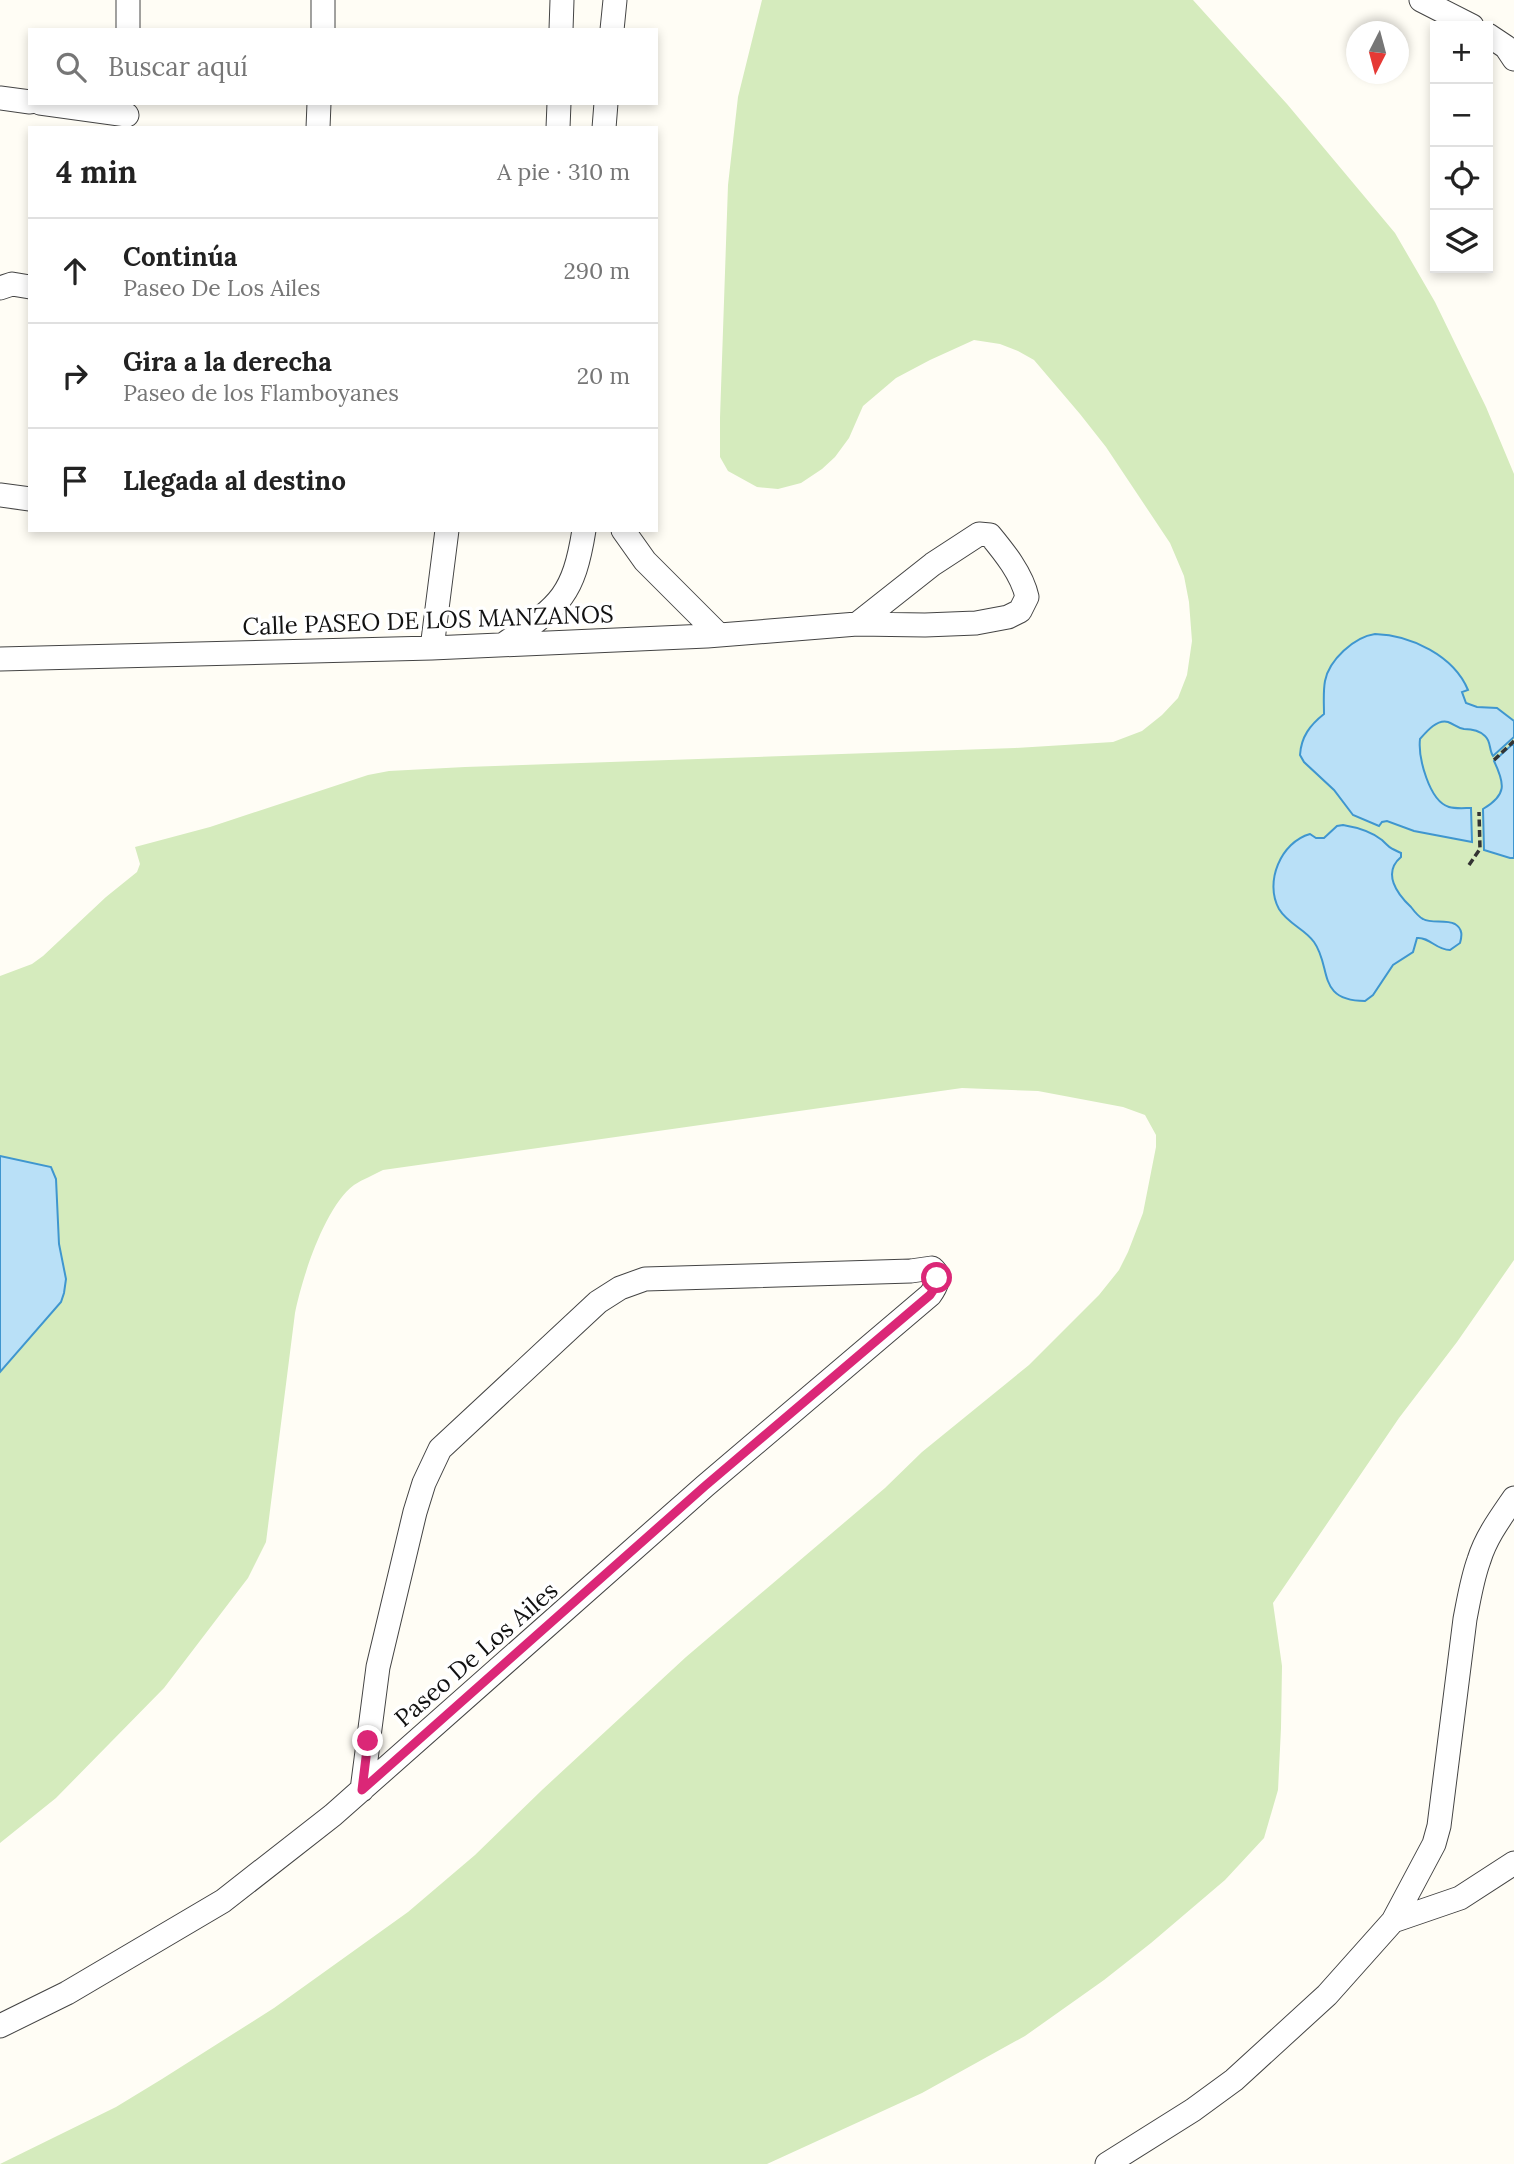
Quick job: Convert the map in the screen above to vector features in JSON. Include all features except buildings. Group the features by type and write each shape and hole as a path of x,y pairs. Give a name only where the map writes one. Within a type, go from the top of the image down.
{"street":[{"path":"128,0 128,28"},
{"path":"323,0 323,28"},
{"path":"561,28 562,0"},
{"path":"612,28 615,0"},
{"path":"1421,0 1462,21"},
{"path":"1493,38 1506,47 1514,59"},
{"path":"0,98 28,102"},
{"path":"54,105 127,115"},
{"path":"318,126 320,105"},
{"path":"558,126 559,105"},
{"path":"604,126 606,105"},
{"path":"0,288 12,285 28,287"},
{"path":"0,495 28,499"},
{"path":"432,648 447,532"},
{"path":"504,644 559,602 575,572 584,532"},
{"path":"624,532 645,561 719,635"},
{"name":"Calle PASEO DE LOS MANZANOS","path":"0,659 432,648 719,635 857,624 976,623 1008,617 1020,611 1027,597 1022,582 1003,551 990,535 979,534 933,564 857,624"},
{"name":"Paseo De Los Ailes","path":"0,2026 67,1993 223,1901 333,1815 362,1790 705,1486 930,1295 936,1286 937,1273 932,1268 645,1279 620,1288 598,1302 440,1449 415,1511 378,1667 362,1790"},
{"path":"1107,2164 1193,2110 1243,2073 1327,1996 1393,1921 1416,1881 1437,1835 1443,1809 1463,1632 1471,1590 1479,1558 1491,1532 1514,1498"},
{"path":"1393,1921 1460,1898 1514,1863"}],"path":[{"path":"1494,760 1514,741"},
{"path":"1469,864 1480,849 1479,812"}],"green space":[{"path":"762,0 1193,0 1287,104 1395,233 1435,302 1486,407 1514,474 1514,1260 1457,1342 1399,1418 1273,1603 1282,1666 1281,1728 1278,1790 1264,1838 1225,1880 1151,1943 1025,2036 922,2093 767,2164 0,2164 116,2107 162,2079 274,2008 408,1912 475,1855 686,1657 885,1488 922,1452 1029,1365 1099,1295 1119,1270 1143,1213 1156,1147 1156,1135 1145,1115 1123,1107 1038,1091 962,1088 383,1170 361,1181 343,1195 324,1226 303,1281 295,1313 266,1542 248,1578 164,1688 56,1798 0,1843 0,976 32,964 43,956 137,872 140,864 135,847 210,827 368,775 389,771 465,767 1015,748 1113,742 1142,731 1178,698 1187,675 1192,641 1184,576 1170,543 1106,447 1080,414 1034,360 1018,351 1000,344 974,340 896,378 863,406 849,438 835,457 801,483 778,489 757,487 728,471 720,457 720,418 728,185 738,97"}],"water":[{"path":"1375,634 1403,638 1430,650 1453,667 1461,678 1468,690 1462,692 1466,703 1477,707 1497,708 1514,721 1514,737 1493,756 1483,734 1459,728 1448,722 1436,724 1420,739 1426,778 1436,796 1449,807 1471,808 1472,842 1414,831 1387,821 1379,826 1353,815 1334,790 1300,755 1307,732 1324,714 1327,673 1337,658 1351,645"},
{"path":"1514,743 1514,858 1510,858 1484,850 1483,809 1496,799 1502,788 1494,761"},
{"path":"1343,825 1373,835 1401,853 1392,876 1401,896 1421,918 1455,924 1461,933 1460,943 1450,950 1426,939 1417,938 1413,952 1393,965 1373,995 1365,1001 1349,999 1332,989 1314,942 1279,909 1273,887 1278,864 1291,845 1310,834 1316,838 1324,838 1337,826"},
{"path":"0,1156 51,1167 56,1179 59,1244 66,1279 61,1302 0,1372"}],"route":[{"path":"368,1741 362,1790 705,1486 930,1295 936,1286 937,1278"}]}
